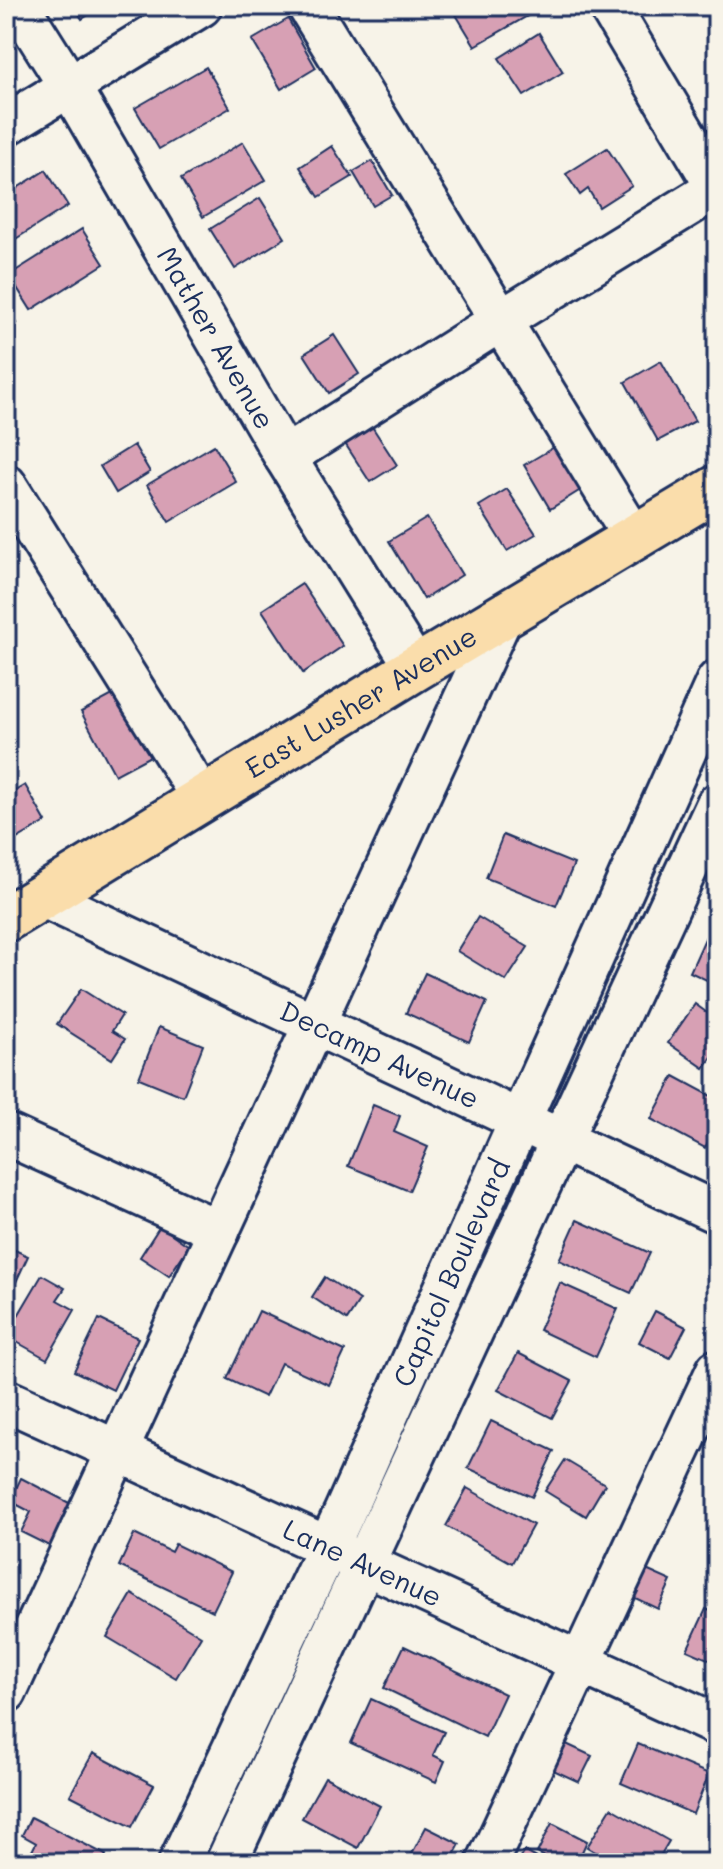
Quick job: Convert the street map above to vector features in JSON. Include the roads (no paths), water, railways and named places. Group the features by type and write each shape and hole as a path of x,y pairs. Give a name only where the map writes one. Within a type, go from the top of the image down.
{"main road":[{"name":"East Lusher Avenue","path":"24,908 717,488"}],"street":[{"name":"Mather Avenue","path":"19,6 70,87 285,457 416,668"},
{"path":"6,125 201,6"},
{"path":"308,6 634,538"},
{"path":"285,457 717,188 609,6"},
{"path":"6,485 202,798"},
{"path":"6,1692 503,615"},
{"name":"Capitol Boulevard","path":"226,1863 521,1121 717,681"},
{"name":"Capitol Boulevard","path":"179,1863 346,1556 562,1140 717,804"},
{"name":"Decamp Avenue","path":"24,908 314,1024 717,1213"},
{"path":"6,1134 219,1231"},
{"path":"487,1863 717,1370"},
{"name":"Lane Avenue","path":"6,1400 717,1725"}]}
